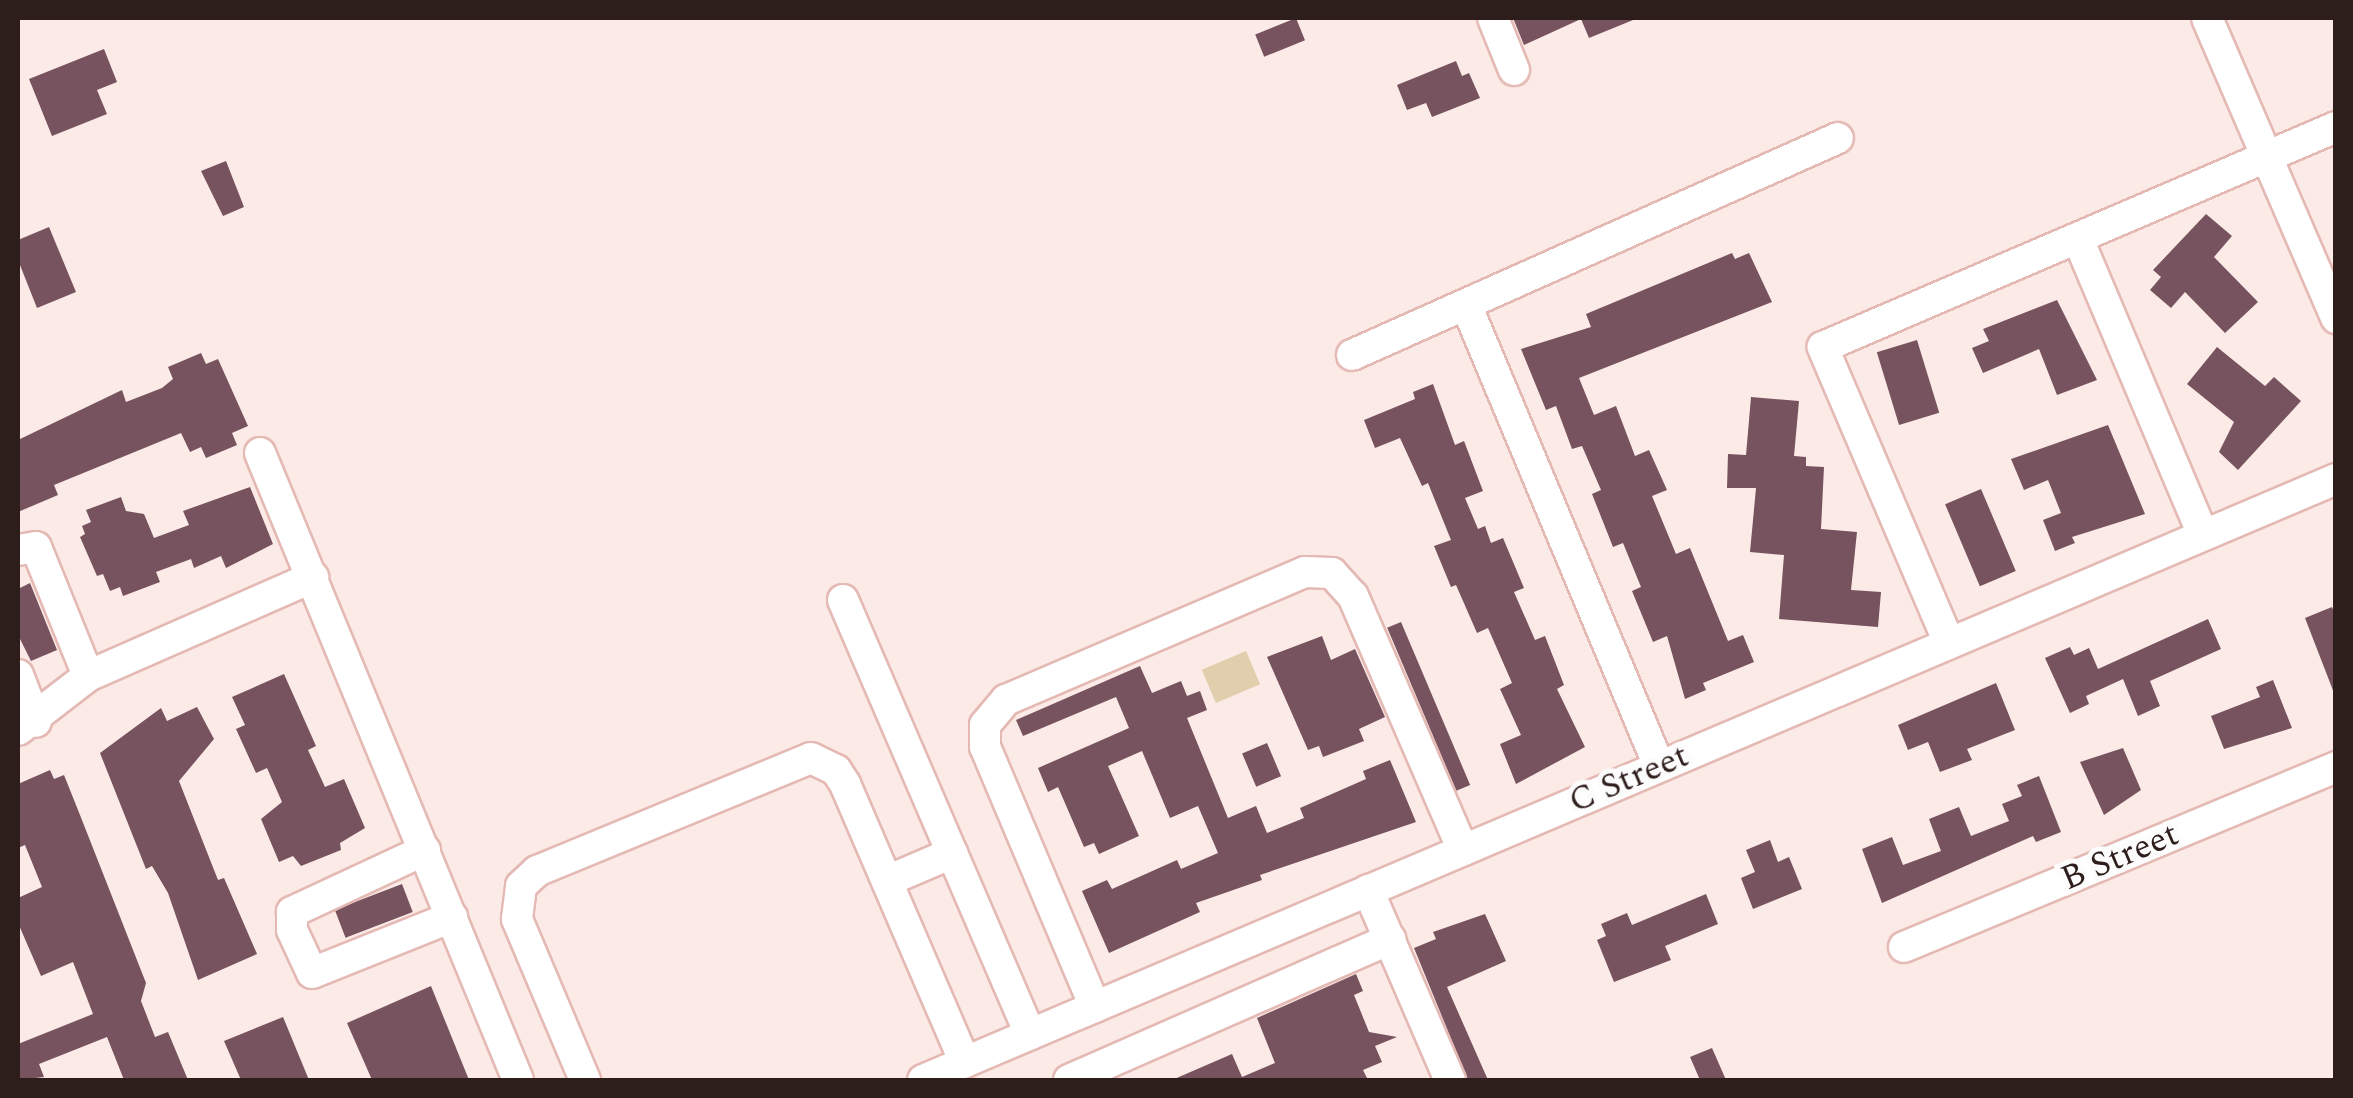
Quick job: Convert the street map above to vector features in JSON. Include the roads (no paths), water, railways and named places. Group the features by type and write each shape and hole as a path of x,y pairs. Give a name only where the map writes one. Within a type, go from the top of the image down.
{"street":[{"path":"1492,18 1514,70"},
{"path":"2207,18 2336,318"},
{"path":"1949,643 1824,346 2336,127"},
{"path":"1352,355 1467,308 1838,138"},
{"path":"2078,239 2203,535"},
{"path":"1467,308 1659,766"},
{"path":"260,453 518,1080"},
{"name":"C Street","path":"944,1074 2336,479"},
{"path":"18,550 36,547 88,676"},
{"path":"1095,1007 986,748 985,725 1006,700 1305,572 1332,573 1353,596 1462,850"},
{"path":"18,675 27,726 88,676 313,577"},
{"path":"843,600 1030,1035"},
{"path":"585,1080 517,918 516,896 537,871 810,758 824,761 845,784 886,881 944,1074"},
{"name":"B Street","path":"1904,946 2336,767"},
{"path":"425,850 292,912 292,930 312,973 452,917"},
{"path":"886,881 952,853"},
{"path":"1368,890 1450,1080"},
{"path":"1068,1080 1390,939"},
{"path":"1178,972 1201,1023"},
{"path":"1133,991 1157,1042"}]}
